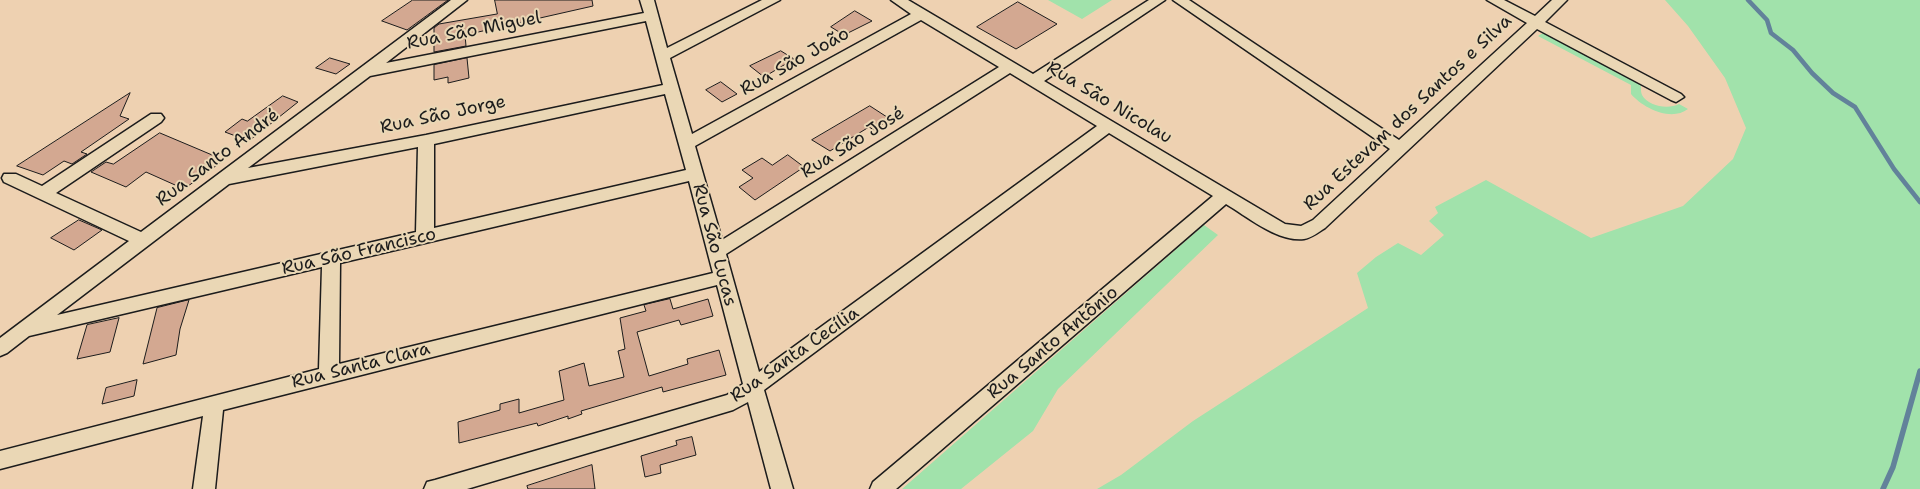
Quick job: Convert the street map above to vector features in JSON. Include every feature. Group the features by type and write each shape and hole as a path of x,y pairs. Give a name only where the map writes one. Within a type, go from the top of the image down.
{"street":[{"name":"Rua Santo André","path":"0,348 460,0"},
{"path":"662,56 773,0"},
{"name":"Rua São Nicolau","path":"898,0 1281,229 1303,233"},
{"path":"1033,81 1158,0"},
{"path":"1180,0 1401,149"},
{"path":"1494,0 1676,97"},
{"name":"Rua Estevam dos Santos e Silva","path":"1303,233 1319,224 1560,0"},
{"name":"Rua São Miguel","path":"364,73 649,8"},
{"name":"Rua São Lucas","path":"649,8 782,489"},
{"name":"Rua São João","path":"686,144 921,14"},
{"name":"Rua São José","path":"716,252 1010,68"},
{"name":"Rua São Jorge","path":"223,179 426,140 671,88"},
{"path":"44,194 156,118"},
{"name":"Rua Santa Cecília","path":"435,489 733,402 1108,126"},
{"path":"425,237 426,140"},
{"name":"Rua São Francisco","path":"24,330 695,174"},
{"path":"10,178 143,240"},
{"name":"Rua Santo Antônio","path":"881,489 1224,196"},
{"path":"329,374 331,258"},
{"name":"Rua Santa Clara","path":"0,460 329,374 724,277"},
{"path":"204,489 214,404"}],"green space":[{"path":"1048,0 1112,0 1082,19"},
{"path":"1665,0 1920,0 1920,489 1097,489 1121,475 1193,421 1368,308 1357,273 1376,257 1398,243 1421,255 1444,235 1429,221 1438,213 1435,207 1486,180 1591,238 1683,206 1733,159 1746,128 1725,78 1688,26"},
{"path":"1543,33 1640,83 1642,95 1649,102 1664,107 1679,104 1688,109 1681,113 1666,114 1650,108 1631,94 1631,85 1538,36"},
{"path":"1204,225 1218,235 1058,389 1033,431 961,489 902,489"}],"building":[{"path":"413,0 448,0 407,30 382,21"},
{"path":"495,0 592,0 593,6 465,35 466,46 434,52 434,28 439,24 497,14"},
{"path":"1018,2 1057,24 1016,49 977,27"},
{"path":"855,11 872,21 844,35 831,27"},
{"path":"781,51 794,59 764,77 750,66"},
{"path":"330,58 350,64 336,74 316,68"},
{"path":"467,58 469,78 448,83 448,77 434,80 434,65"},
{"path":"721,82 737,94 722,102 706,90"},
{"path":"130,93 120,116 129,119 81,152 87,154 72,164 64,161 43,175 17,166"},
{"path":"283,96 298,102 249,141 225,132 242,119 247,121"},
{"path":"870,106 890,119 874,130 869,127 830,151 812,140"},
{"path":"160,133 224,160 184,189 146,172 126,187 91,172 106,162 113,164"},
{"path":"788,155 804,167 755,200 739,187 753,178 742,170 762,158 772,165"},
{"path":"79,220 102,230 74,250 51,238"},
{"path":"670,299 673,309 708,299 713,316 681,325 679,320 637,332 649,376 688,364 687,359 719,350 726,375 663,392 662,387 581,411 582,414 568,419 568,416 538,426 537,423 459,443 458,422 500,410 500,404 519,399 519,413 564,400 559,371 584,363 589,386 624,377 618,351 625,349 620,318 646,311 644,305"},
{"path":"189,300 180,329 176,355 143,364 157,308"},
{"path":"119,318 110,352 77,359 87,325"},
{"path":"137,380 134,396 102,404 106,388"},
{"path":"692,437 696,455 660,465 661,473 645,477 641,456 677,445 676,441"},
{"path":"592,465 595,489 528,489 527,486"}],"waterway":[{"path":"1748,0 1767,20 1771,33 1793,50 1812,73 1833,93 1855,107 1894,169 1920,202"},
{"path":"1883,489 1893,467 1920,371"}]}
